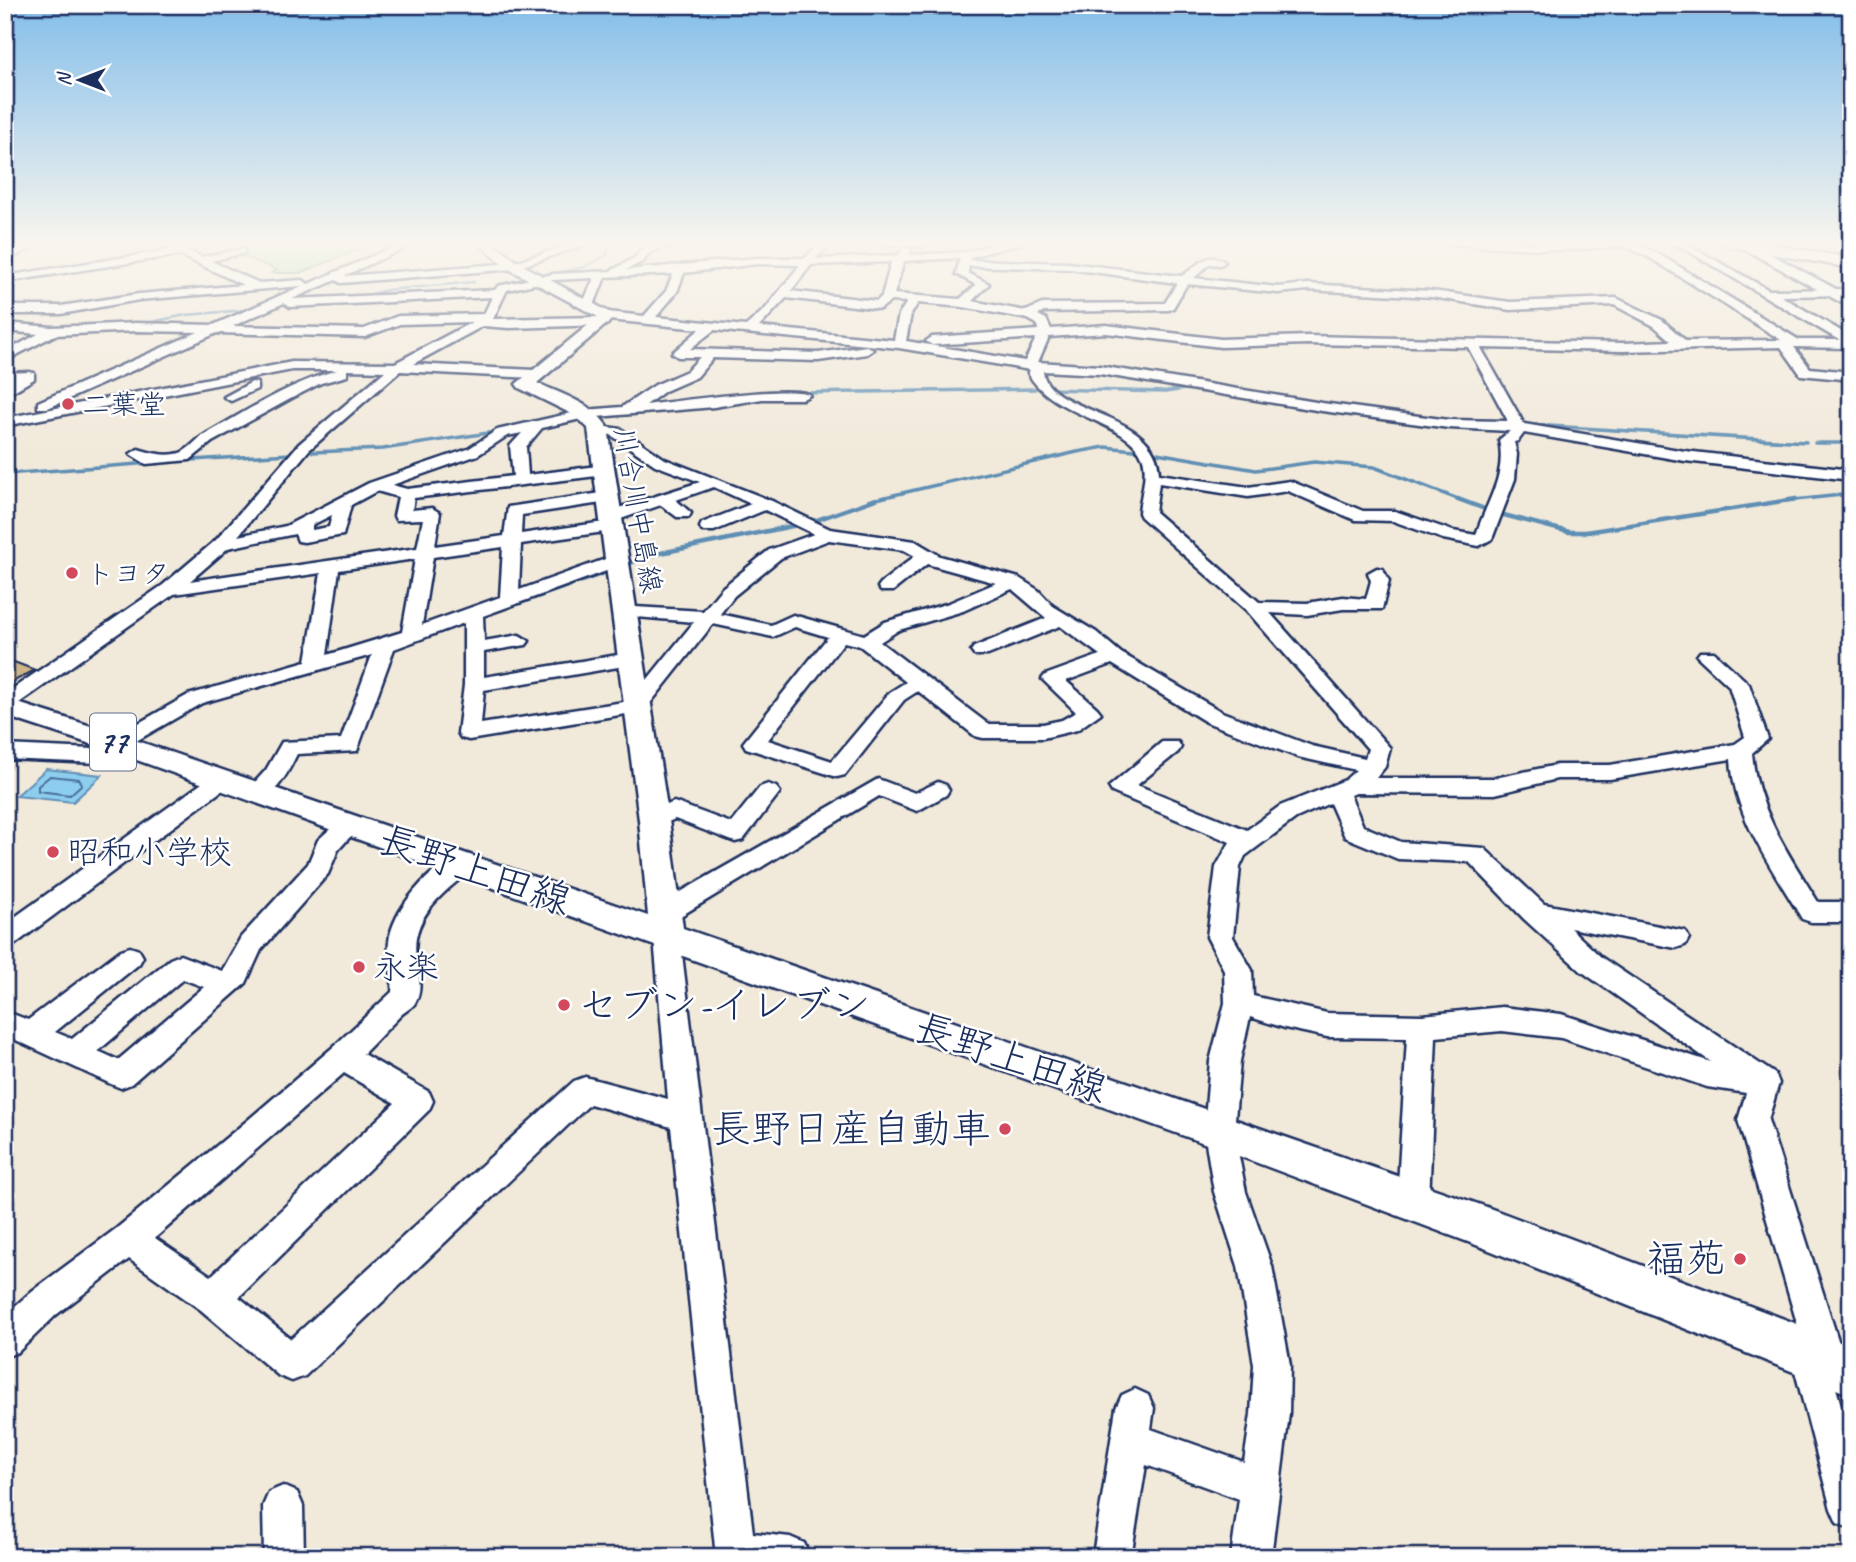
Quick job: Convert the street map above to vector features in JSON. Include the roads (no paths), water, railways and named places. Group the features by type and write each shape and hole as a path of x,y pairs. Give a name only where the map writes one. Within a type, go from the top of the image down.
{"main road":[{"path":"534,374 600,314"},
{"name":"川合川中島線","path":"534,374 525,384 529,388 545,392 588,418 605,470 654,820 666,926"},
{"name":"長野上田線","path":"5,705 461,866 666,926 1413,1201 1829,1362"}],"street":[{"path":"5,422 251,314"},
{"path":"445,319 449,314"},
{"path":"5,705 169,589 222,544 304,447 397,367 484,320 488,314"},
{"path":"330,345 398,320 484,320 509,324 600,314 862,340 891,335 1106,329 1220,343 1307,340 1623,347 1851,343"},
{"path":"648,320 653,314"},
{"path":"750,328 768,314"},
{"path":"712,325 678,354 818,357 877,349 891,335 905,314"},
{"path":"1022,314 1042,322 1045,331 1034,366 1041,388 1119,428 1146,447 1152,466 1147,513 1254,607 1380,748 1374,767 1345,789 1288,812 1235,851 1228,867 1220,937 1238,970 1239,1003 1225,1061 1219,1131 1230,1192 1255,1266 1272,1365 1270,1414 1251,1557"},
{"path":"1641,314 1658,323 1682,345"},
{"path":"1747,314 1792,344 1806,372 1851,376"},
{"path":"1802,314 1851,343"},
{"path":"5,327 52,331 136,327 365,333"},
{"path":"5,357 52,331"},
{"path":"862,340 891,335 1034,366 1100,370 1322,407 1458,425 1503,425 1685,456 1851,475"},
{"path":"1473,345 1518,429"},
{"path":"292,366 293,358 306,353"},
{"path":"588,418 635,406 660,388 692,374 708,356"},
{"path":"5,422 292,366 397,367 534,374"},
{"path":"138,454 146,459 185,457 207,439 316,380 362,367"},
{"path":"5,377 29,376 5,392"},
{"path":"232,397 249,388 287,395"},
{"path":"222,544 304,525 304,537 337,531 343,503 375,486 473,452 502,433 538,424 762,396 803,395"},
{"path":"588,418 616,432 660,462 766,504 826,534 909,545 933,560 1013,582 1031,594 1059,620 1089,636 1114,657 1214,717 1306,752 1374,767"},
{"path":"521,479 518,446 538,424"},
{"path":"1151,477 1248,492 1290,485 1361,516 1395,516 1449,535 1479,541 1483,539 1487,522 1497,507 1511,468 1511,453 1506,440 1513,438 1518,429"},
{"path":"375,486 407,494 605,470"},
{"path":"169,589 512,540 715,482"},
{"path":"407,494 402,516 432,513 411,636"},
{"path":"663,499 683,513"},
{"path":"708,527 766,504"},
{"path":"509,601 514,511 611,513"},
{"path":"474,615 474,685 469,733 638,706 727,592 775,554 815,541 826,534"},
{"path":"887,587 926,556"},
{"path":"5,752 98,756 195,699 385,645 617,561"},
{"path":"316,664 331,565"},
{"path":"1254,607 1307,609 1343,603 1376,605 1375,594 1380,581 1377,573"},
{"path":"867,642 892,626 956,607 1013,582"},
{"path":"625,610 707,617 773,631 793,621 841,633 867,642 983,731 1043,731 1069,725 1090,713 1052,679 1114,657"},
{"path":"981,651 1059,620"},
{"path":"841,633 754,743 837,770 897,696 919,682"},
{"path":"474,648 519,640"},
{"path":"257,793 275,774 290,747 349,746 385,645"},
{"path":"1345,789 1495,786 1557,772 1610,772 1741,750 1757,739 1739,684 1707,656"},
{"path":"474,685 630,659"},
{"path":"1170,747 1120,787 1248,840"},
{"path":"1741,750 1741,768 1761,825 1811,912 1851,912"},
{"path":"5,938 220,780"},
{"path":"790,1557 736,1555 694,1175 685,1117 666,926 877,787 917,803 938,790"},
{"path":"1345,789 1353,831 1398,850 1475,854 1533,912 1591,964 1764,1083"},
{"path":"654,820 674,810 735,834 768,792"},
{"path":"5,1022 121,1075 236,975 250,944 319,868 327,846 348,826"},
{"path":"5,1339 44,1303 129,1239 342,1058 393,1005 404,998 408,987 401,952 402,930 412,910 439,882 461,866"},
{"path":"1533,912 1676,938"},
{"path":"32,1034 130,957"},
{"path":"75,1054 180,967 226,984"},
{"path":"1239,1003 1285,1017 1327,1025 1422,1027 1502,1019 1561,1026 1707,1074 1764,1083"},
{"path":"1413,1201 1422,1027"},
{"path":"213,1298 418,1101 342,1058"},
{"path":"1764,1083 1754,1120 1829,1362 1851,1509"},
{"path":"129,1239 213,1298 292,1363 585,1090 685,1117"},
{"path":"1114,1549 1133,1424 1259,1487"},
{"path":"283,1506 284,1557"}],"water":[{"path":"46,769 102,775 73,802 16,796"}],"waterway":[{"path":"141,324 199,314"},
{"path":"1048,389 1165,392 1191,388"},
{"path":"800,393 1035,389"},
{"path":"1518,424 1806,442"},
{"path":"313,452 383,449 501,431"},
{"path":"1815,443 1851,443"},
{"path":"875,499 1077,452 1105,447 1144,451"},
{"path":"1157,453 1256,470 1314,462 1374,467 1463,501"},
{"path":"176,461 290,454"},
{"path":"5,474 152,463"},
{"path":"1785,501 1851,494"},
{"path":"811,522 875,499"},
{"path":"868,501 875,499"},
{"path":"1458,499 1490,511"},
{"path":"1496,513 1569,532 1586,532 1796,499"},
{"path":"624,565 656,554 802,524"},
{"path":"520,603 610,571"}],"place":[{"name":"二葉堂","path":"68,404"},
{"name":"トヨタ","path":"72,573"},
{"name":"昭和小学校","path":"53,852"},
{"name":"永楽","path":"359,967"},
{"name":"セブン-イレブン","path":"564,1005"},
{"name":"長野日産自動車","path":"1005,1129"},
{"name":"福苑","path":"1740,1259"}]}
